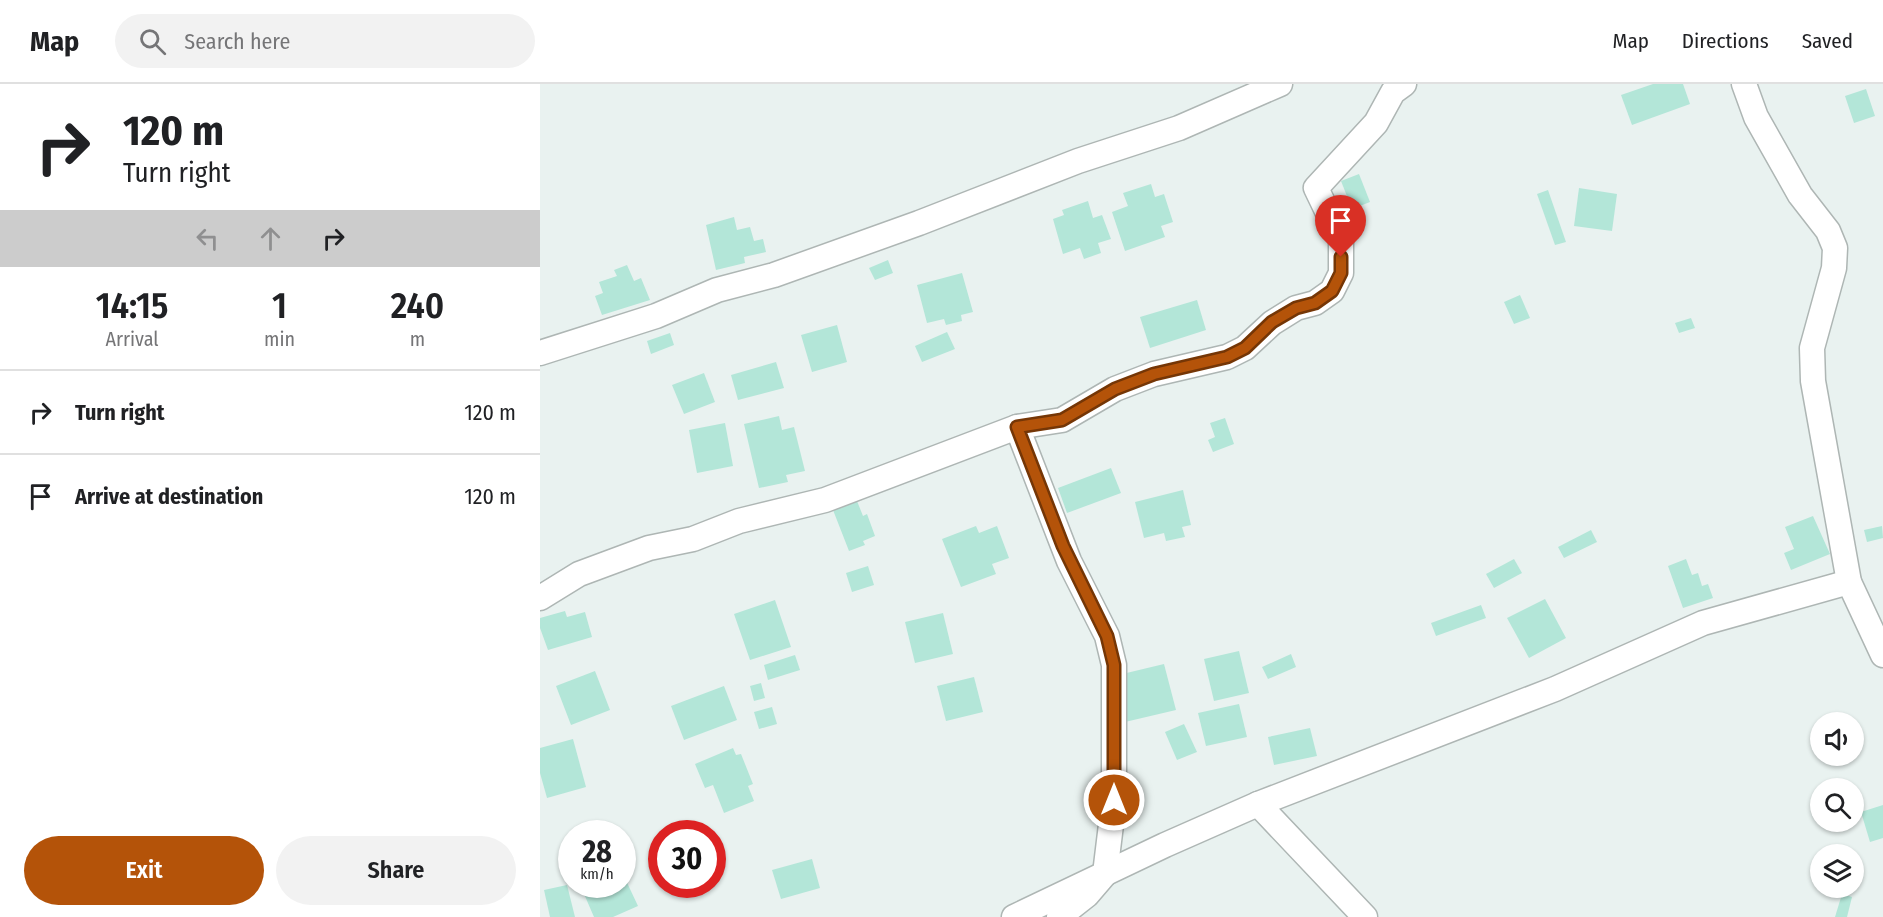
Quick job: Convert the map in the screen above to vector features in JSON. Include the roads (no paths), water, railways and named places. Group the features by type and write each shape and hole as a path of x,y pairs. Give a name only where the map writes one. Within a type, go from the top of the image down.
{"street":[{"path":"540,353 656,316 717,290 774,275 919,223 1078,161 1179,128 1280,84"},
{"path":"540,598 579,574 649,548 693,539 739,521 825,500 1017,427 1062,420 1115,389 1154,374 1227,357 1245,348 1280,318 1296,308 1315,303 1332,291 1341,273 1341,240 1316,188 1376,123 1393,92 1404,84"},
{"path":"1744,84 1756,117 1800,195 1828,231 1834,248 1834,268 1812,348 1813,381 1849,582 1883,655"},
{"path":"1017,427 1066,552 1107,636 1114,665 1114,800 1105,874 1087,895 1059,917"},
{"path":"1014,917 1258,804 1556,689 1703,623 1849,582"},
{"path":"1258,804 1365,917"}]}
